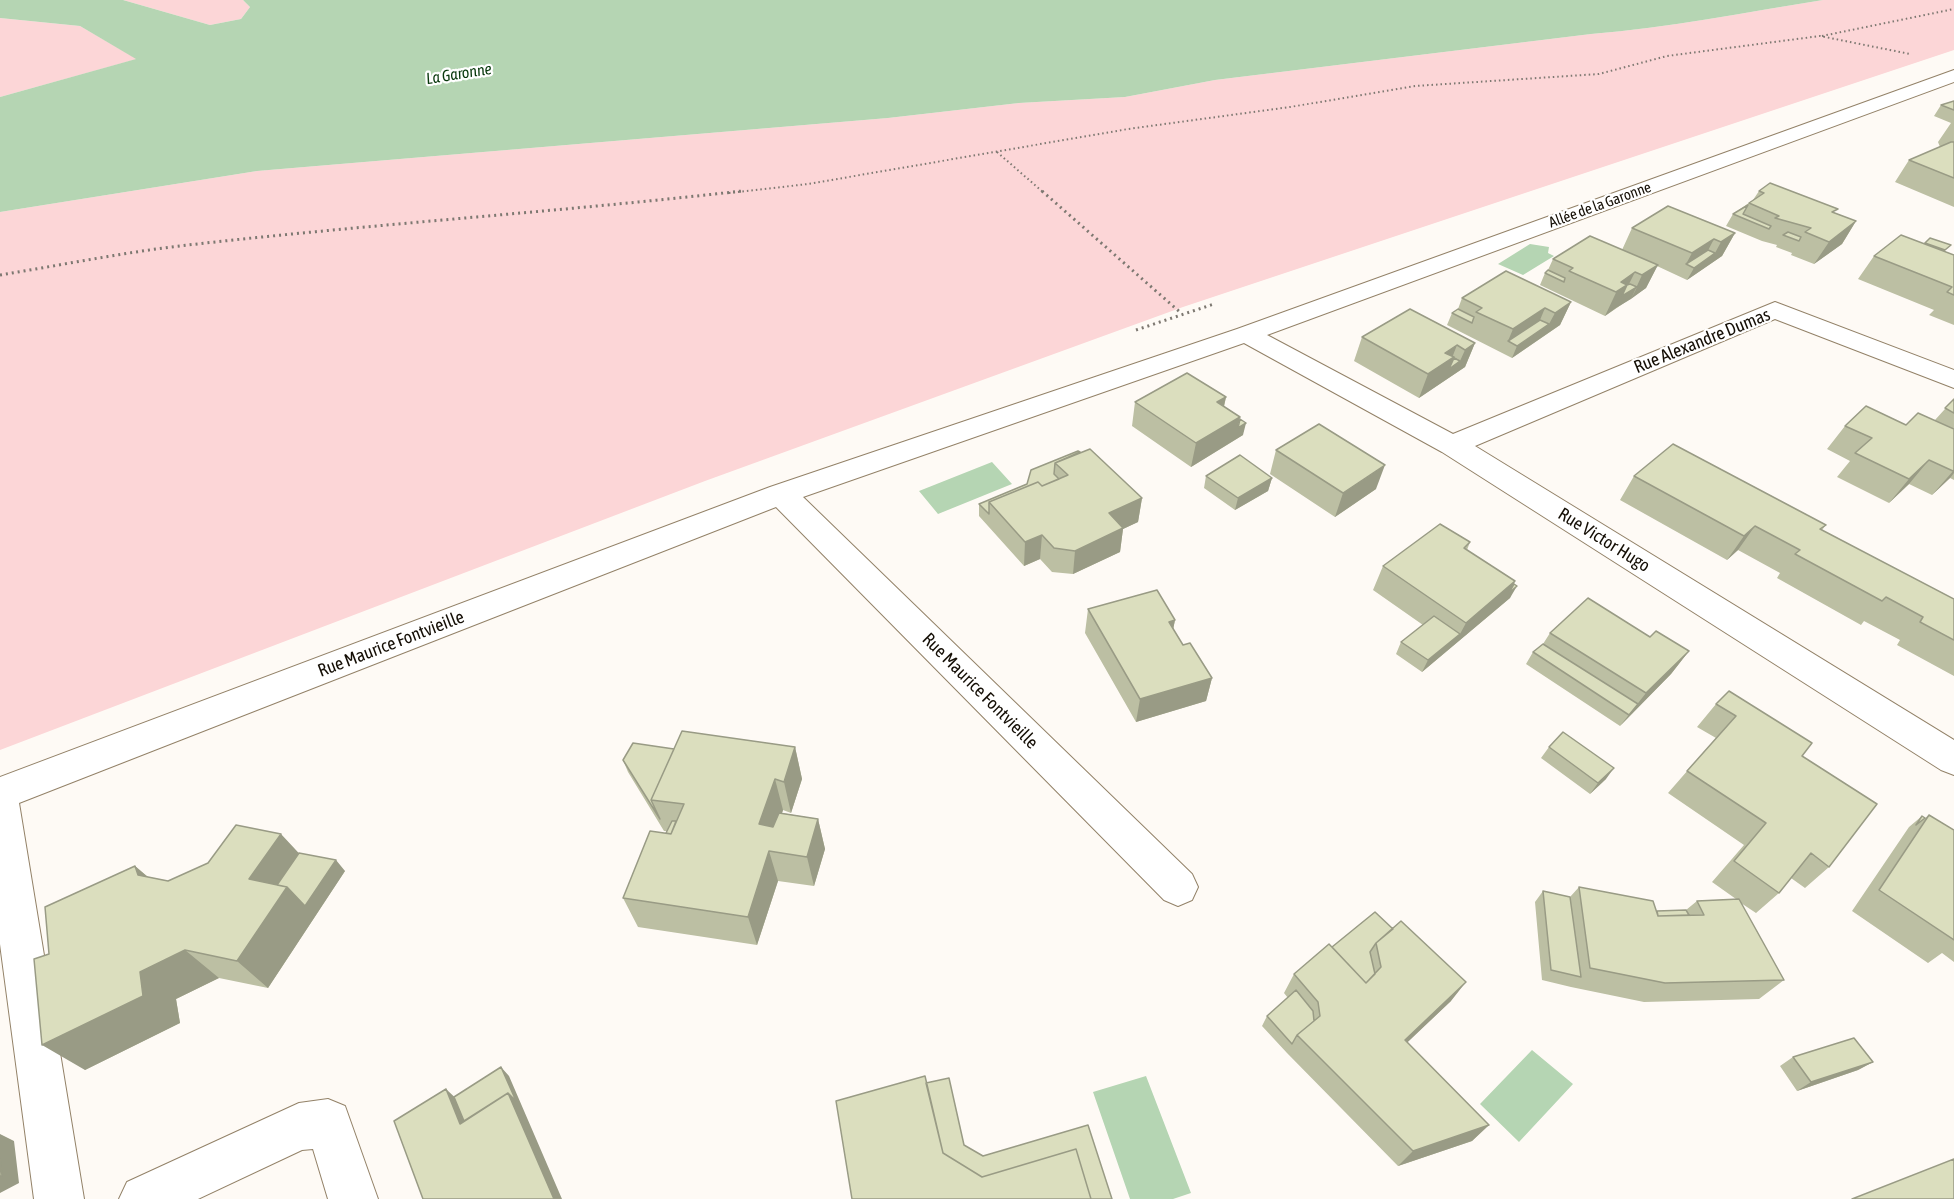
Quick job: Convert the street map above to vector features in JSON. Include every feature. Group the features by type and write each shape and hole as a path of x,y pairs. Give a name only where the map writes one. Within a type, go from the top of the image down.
{"street":[{"name":"Allée de la Garonne","path":"1246,334 1954,76"},
{"name":"Rue Alexandre Dumas","path":"1452,445 1775,310 1954,380"},
{"name":"Rue Victor Hugo","path":"1246,334 1452,445 1954,759"},
{"name":"Rue Maurice Fontvieille","path":"0,794 781,494 1246,334"},
{"name":"Rue Maurice Fontvieille","path":"781,494 1178,887"},
{"path":"0,802 58,1199"},
{"path":"144,1199 299,1127 328,1123 353,1199"}],"path":[{"path":"0,275 185,245 464,216 605,207 808,184 996,151 1415,86 1599,74 1667,56 1820,36 1954,9"},
{"path":"1820,36 1900,50"},
{"path":"996,151 1181,313"}],"shaded area":[{"path":"123,0 243,0 250,7 241,19 210,25"},
{"path":"1823,0 1954,0 1954,50 1183,307 705,481 0,750 0,212 257,171 888,118 1019,103 1125,97 1215,80 1649,28"},
{"path":"0,18 80,26 137,59 0,97"}],"water":[{"name":"La Garonne","path":"0,0 123,0 210,25 241,19 250,7 243,0 1823,0 1649,28 1215,80 1125,97 1019,103 888,118 257,171 0,212 0,97 136,59 80,26 0,18"},
{"path":"1530,244 1549,247 1548,253 1554,256 1523,275 1498,264"},
{"path":"992,462 1012,484 938,514 919,491"},
{"path":"1532,1050 1573,1084 1519,1142 1480,1104"},
{"path":"1146,1076 1191,1193 1173,1199 1130,1199 1093,1092"}],"building":[{"path":"1954,101 1954,110 1941,105"},
{"path":"1954,142 1954,178 1909,160"},
{"path":"1770,183 1838,209 1832,212 1856,221 1829,242 1805,232 1811,228 1775,218 1779,216 1749,203 1764,193 1759,191"},
{"path":"1748,205 1743,214 1771,226 1769,229 1733,214"},
{"path":"1668,206 1735,233 1721,242 1714,239 1692,253 1632,228"},
{"path":"1788,232 1801,237 1799,241 1783,235"},
{"path":"1901,235 1954,255 1954,295 1947,292 1952,287 1874,256"},
{"path":"1590,236 1658,265 1642,275 1635,272 1621,282 1627,285 1616,292 1569,271 1573,268 1553,259"},
{"path":"1930,238 1951,245 1945,250 1925,243"},
{"path":"1708,250 1715,253 1694,268 1686,264"},
{"path":"1548,270 1565,278 1564,282 1545,273"},
{"path":"1506,271 1571,302 1555,313 1545,308 1513,329 1476,312 1482,308 1462,298"},
{"path":"1627,285 1637,287 1622,296"},
{"path":"1410,309 1475,343 1465,350 1457,345 1445,353 1454,357 1428,374 1362,337"},
{"path":"1458,309 1474,317 1472,323 1452,313"},
{"path":"1540,320 1549,324 1517,346 1508,341"},
{"path":"1454,358 1460,361 1449,369"},
{"path":"1187,373 1226,397 1217,402 1240,417 1196,443 1135,402"},
{"path":"1954,399 1954,413 1945,408"},
{"path":"1866,406 1906,425 1918,413 1954,429 1954,470 1929,460 1909,479 1855,453 1872,438 1845,426"},
{"path":"1240,419 1246,423 1238,428"},
{"path":"1319,424 1385,465 1343,493 1276,450"},
{"path":"1673,444 1826,525 1820,529 1954,599 1954,640 1920,622 1923,617 1886,597 1882,601 1795,554 1800,550 1755,526 1744,536 1634,476"},
{"path":"1090,449 1142,498 1109,513 1123,528 1075,551 1054,548 1042,535 1025,542 989,502 1038,482 1042,486 1068,475 1055,463"},
{"path":"1080,452 1055,463 1054,474 1059,479 1042,486 1038,482 989,502 989,514 979,504 1027,484 1031,470"},
{"path":"1240,455 1272,478 1238,498 1206,476"},
{"path":"1440,524 1470,542 1464,548 1515,581 1466,623 1383,566"},
{"path":"1157,590 1175,620 1169,622 1183,645 1190,643 1212,678 1140,699 1088,609"},
{"path":"1588,598 1650,637 1656,631 1689,651 1646,693 1550,633"},
{"path":"1434,616 1460,634 1428,660 1401,642"},
{"path":"1543,644 1638,704 1629,715 1533,652"},
{"path":"1729,691 1812,743 1802,756 1877,804 1829,867 1811,853 1779,893 1734,861 1766,823 1687,771 1736,716 1716,704"},
{"path":"682,731 795,747 784,782 775,779 759,824 773,827 779,813 818,819 807,857 769,851 748,917 623,898 650,831 671,834 684,804 651,800"},
{"path":"1563,732 1614,768 1598,783 1549,747"},
{"path":"633,743 674,749 651,800 660,819 623,760"},
{"path":"1929,815 1954,830 1954,940 1879,890"},
{"path":"672,821 676,821 671,834 666,833"},
{"path":"236,825 281,834 249,879 287,887 237,961 185,950 140,972 143,996 42,1045 34,959 49,954 45,907 135,866 138,875 168,881 208,863"},
{"path":"299,853 336,860 305,906 287,887 277,885"},
{"path":"1579,887 1653,901 1658,916 1704,915 1697,901 1739,899 1784,980 1665,983 1590,968"},
{"path":"1543,891 1570,897 1581,977 1551,970"},
{"path":"1686,910 1689,915 1658,916 1657,911"},
{"path":"1375,912 1393,929 1376,943 1370,952 1375,974 1366,983 1332,947"},
{"path":"1401,921 1466,982 1405,1040 1489,1125 1413,1151 1297,1035 1320,1016 1318,1002 1294,974 1329,944 1366,983 1381,967 1376,943"},
{"path":"1296,990 1313,1011 1314,1021 1297,1035 1292,1044 1267,1016"},
{"path":"1854,1038 1873,1062 1811,1082 1793,1057"},
{"path":"501,1067 516,1101 508,1093 464,1121 454,1097"},
{"path":"925,1076 943,1153 982,1177 1076,1149 1091,1199 852,1199 836,1101"},
{"path":"949,1078 964,1145 983,1156 1088,1125 1112,1199 1091,1199 1076,1149 982,1177 943,1153 926,1083"},
{"path":"446,1089 460,1124 508,1093 554,1199 423,1199 394,1121"},
{"path":"1954,1159 1954,1199 1852,1199"}]}
